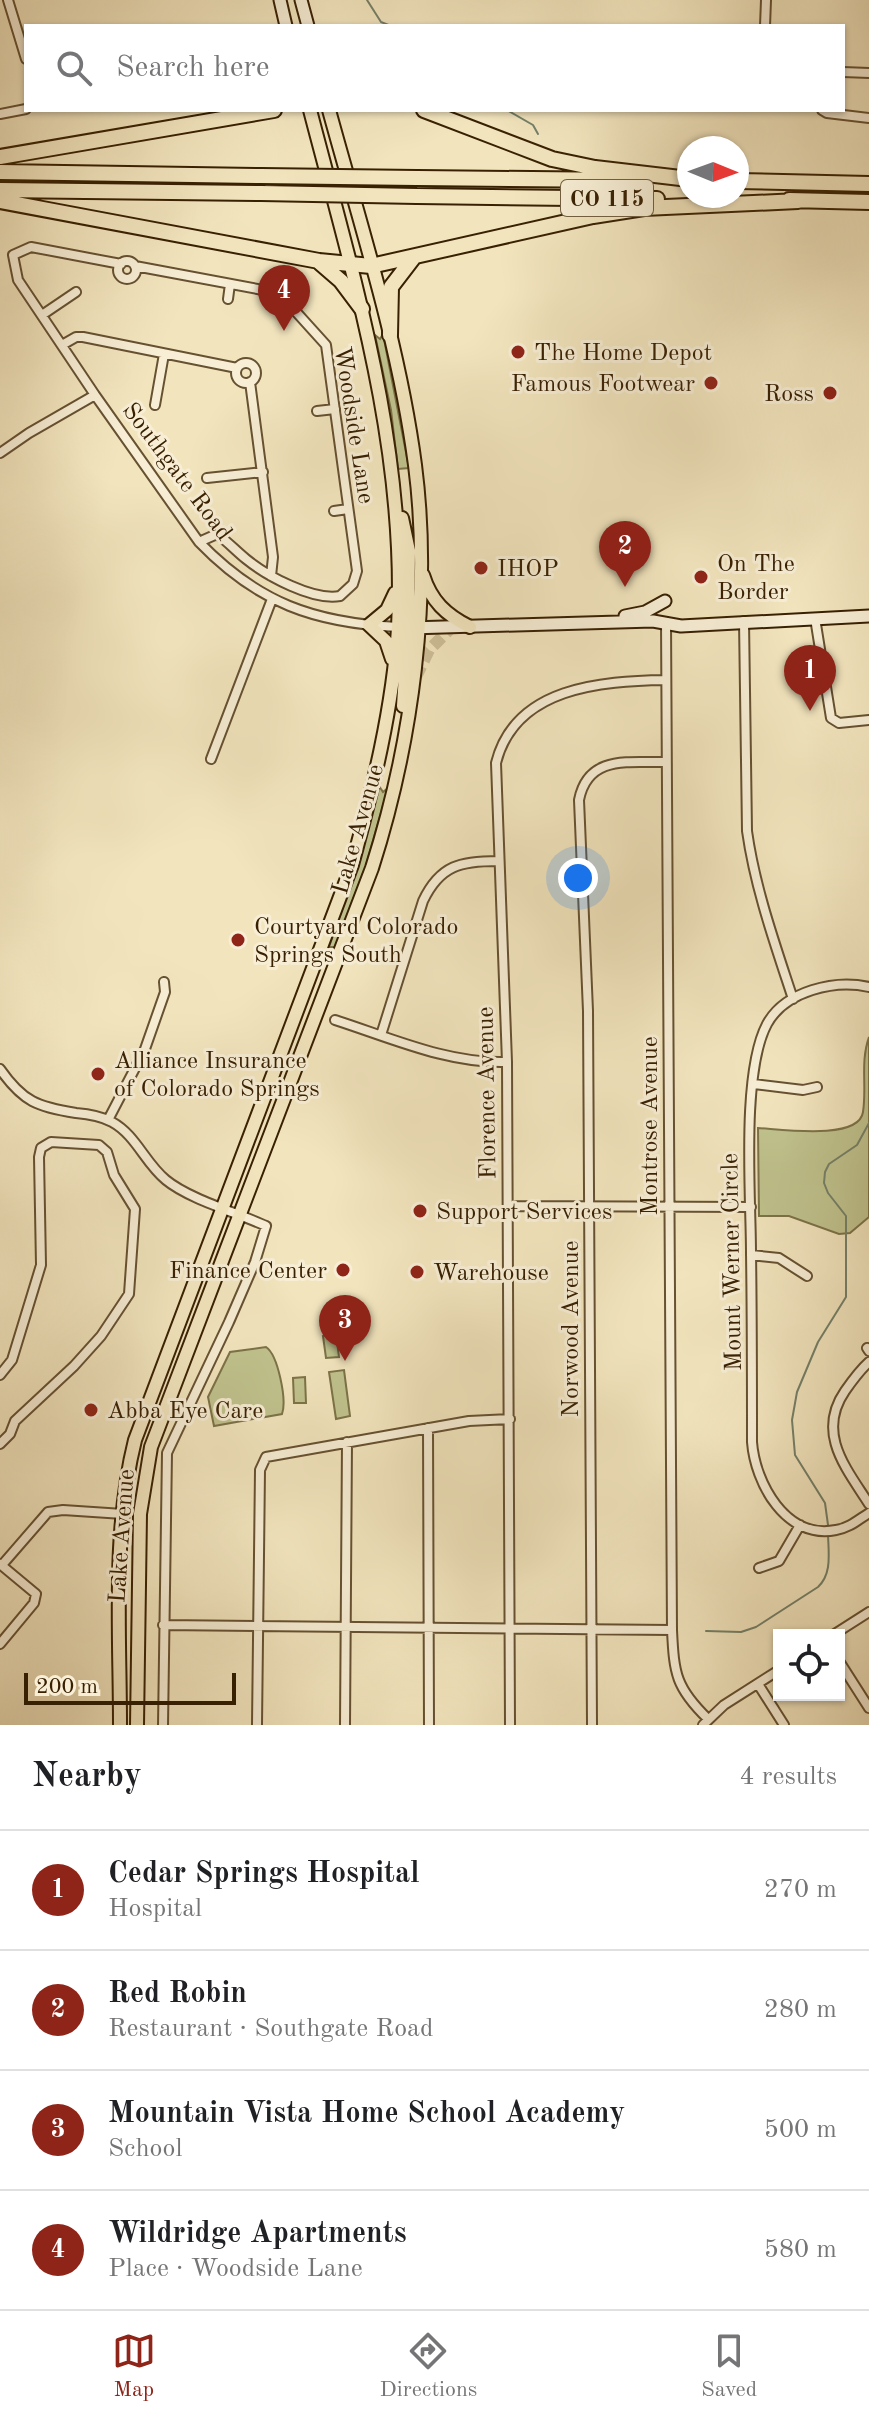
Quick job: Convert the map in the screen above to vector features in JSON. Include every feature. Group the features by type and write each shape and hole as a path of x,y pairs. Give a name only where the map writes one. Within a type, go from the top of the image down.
{"highway":[{"path":"0,157 259,112"},
{"path":"429,112 552,159 677,178"},
{"name":"CO 115","path":"0,172 677,180"},
{"path":"749,181 869,184"},
{"name":"CO 115","path":"0,190 869,202"},
{"path":"0,201 319,261 371,266 617,211 798,201"},
{"path":"390,335 391,287 414,257"},
{"path":"319,261 341,281 362,309"}],"main road":[{"name":"Lake Avenue","path":"137,1725 138,1563 144,1476 161,1417 372,868 388,814 405,728 408,627 398,579 394,492 385,418 362,309 311,112"},
{"name":"Lake Avenue","path":"120,1725 123,1514 135,1440 352,865 372,789 394,666 408,627 420,567 416,469 390,335 330,112"},
{"path":"394,492 409,551 408,627"},
{"path":"420,567 426,586 437,604 448,615 470,627"},
{"path":"394,666 386,641 369,625 387,610 398,579"}],"street":[{"path":"8,0 24,52"},
{"path":"280,0 286,24"},
{"path":"301,0 307,24"},
{"path":"765,24 766,0"},
{"path":"845,72 869,73"},
{"path":"0,114 24,109"},
{"path":"825,112 869,118"},
{"name":"Southgate Road","path":"121,264 31,247 13,255 18,280 199,542 236,577 272,599 323,619 408,627 666,622 682,618 736,617 744,621 869,616"},
{"path":"127,261 135,266 135,275 126,279 118,272 121,264 127,261"},
{"name":"Woodside Lane","path":"135,266 279,293 326,345 357,571 353,584 345,594 325,597 271,576"},
{"path":"228,299 230,284"},
{"path":"42,315 76,292"},
{"path":"62,345 76,337 83,337 237,368"},
{"path":"155,405 164,354"},
{"path":"199,542 217,534 271,576 273,557 250,382 256,373 252,365 243,363 237,368"},
{"path":"237,368 238,379 243,383 250,382"},
{"path":"0,453 95,395"},
{"path":"317,411 335,409"},
{"path":"207,478 263,472"},
{"path":"334,511 348,509"},
{"path":"211,759 272,599"},
{"path":"597,622 645,612 665,601"},
{"path":"815,618 831,718 839,723 869,720"},
{"path":"744,621 747,831 767,918 793,999"},
{"name":"Montrose Avenue","path":"666,622 672,1630 674,1667 679,1686 705,1722"},
{"name":"Florence Avenue","path":"510,1725 507,1062 495,772 502,745 517,720 540,704 572,691 623,681 666,680"},
{"name":"Norwood Avenue","path":"592,1725 588,1011 579,800 583,783 601,767 617,763 666,762"},
{"path":"381,1035 423,901 431,885 443,873 458,865 498,861"},
{"path":"108,1120 145,1049 165,992 164,982"},
{"name":"Mount Werner Circle","path":"869,987 835,985 793,999 774,1014 757,1052 750,1130 753,1452 758,1487 800,1525 828,1531 850,1526 869,1513"},
{"path":"335,1020 465,1061 507,1062"},
{"path":"753,1023 765,1029"},
{"path":"0,1069 19,1093 33,1103 108,1120 124,1130 171,1184 266,1226 255,1262 229,1322 167,1453 163,1725"},
{"path":"754,1084 803,1090 817,1087"},
{"path":"0,1375 12,1360 41,1265 41,1148 51,1142 99,1145 107,1152 114,1175 135,1209 129,1294 101,1336 15,1421 10,1434 0,1444"},
{"path":"509,1206 751,1207"},
{"path":"751,1255 779,1258 807,1276"},
{"path":"752,1356 763,1355"},
{"path":"869,1362 842,1396 833,1415 832,1432 838,1455 869,1504"},
{"path":"257,1725 260,1470 263,1460 270,1454 469,1421 510,1419"},
{"path":"428,1428 429,1725"},
{"path":"345,1725 347,1442"},
{"path":"0,1644 34,1603 36,1594 1,1564 48,1512 123,1514"},
{"path":"759,1568 779,1561 800,1525"},
{"path":"842,1629 869,1612"},
{"path":"163,1625 672,1630"},
{"path":"845,1670 869,1708"},
{"path":"705,1722 724,1705 773,1674"},
{"path":"758,1684 784,1725"}],"green space":[{"path":"383,334 409,468 398,469 391,410 375,335 380,339"},
{"path":"379,786 383,792 388,788 366,865 335,947 329,947 356,870"},
{"path":"869,1037 869,1217 850,1233 839,1234 789,1216 759,1216 758,1128 834,1130 858,1121 863,1112 865,1056"},
{"path":"336,1334 339,1357 326,1358 323,1336"},
{"path":"266,1347 280,1378 282,1414 214,1426 208,1397 230,1352"},
{"path":"344,1370 350,1416 336,1419 329,1372"},
{"path":"305,1377 306,1403 294,1403 293,1378"}],"waterway":[{"path":"367,0 381,22 386,24"},
{"path":"510,112 533,125 538,134"},
{"path":"828,1525 825,1503 795,1455 792,1420 797,1392 818,1342 846,1297 846,1216 828,1193 824,1183 825,1172 829,1164 857,1145 869,1123"},
{"path":"706,1631 741,1632 756,1627 818,1587 828,1568 828,1532"}],"tunnel":[{"path":"416,677 429,650 452,627"}],"place":[{"name":"Wildridge Apartments","path":"284,331"},
{"name":"The Home Depot","path":"518,352"},
{"name":"Famous Footwear","path":"711,383"},
{"name":"Ross","path":"830,393"},
{"name":"IHOP","path":"481,568"},
{"name":"On The Border","path":"701,577"},
{"name":"Red Robin","path":"625,587"},
{"name":"Cedar Springs Hospital","path":"810,711"},
{"name":"Courtyard Colorado Springs South","path":"238,940"},
{"name":"Alliance Insurance of Colorado Springs","path":"98,1074"},
{"name":"Support Services","path":"420,1211"},
{"name":"Finance Center","path":"343,1270"},
{"name":"Warehouse","path":"417,1272"},
{"name":"Mountain Vista Home School Academy","path":"345,1361"},
{"name":"Abba Eye Care","path":"91,1410"}]}
